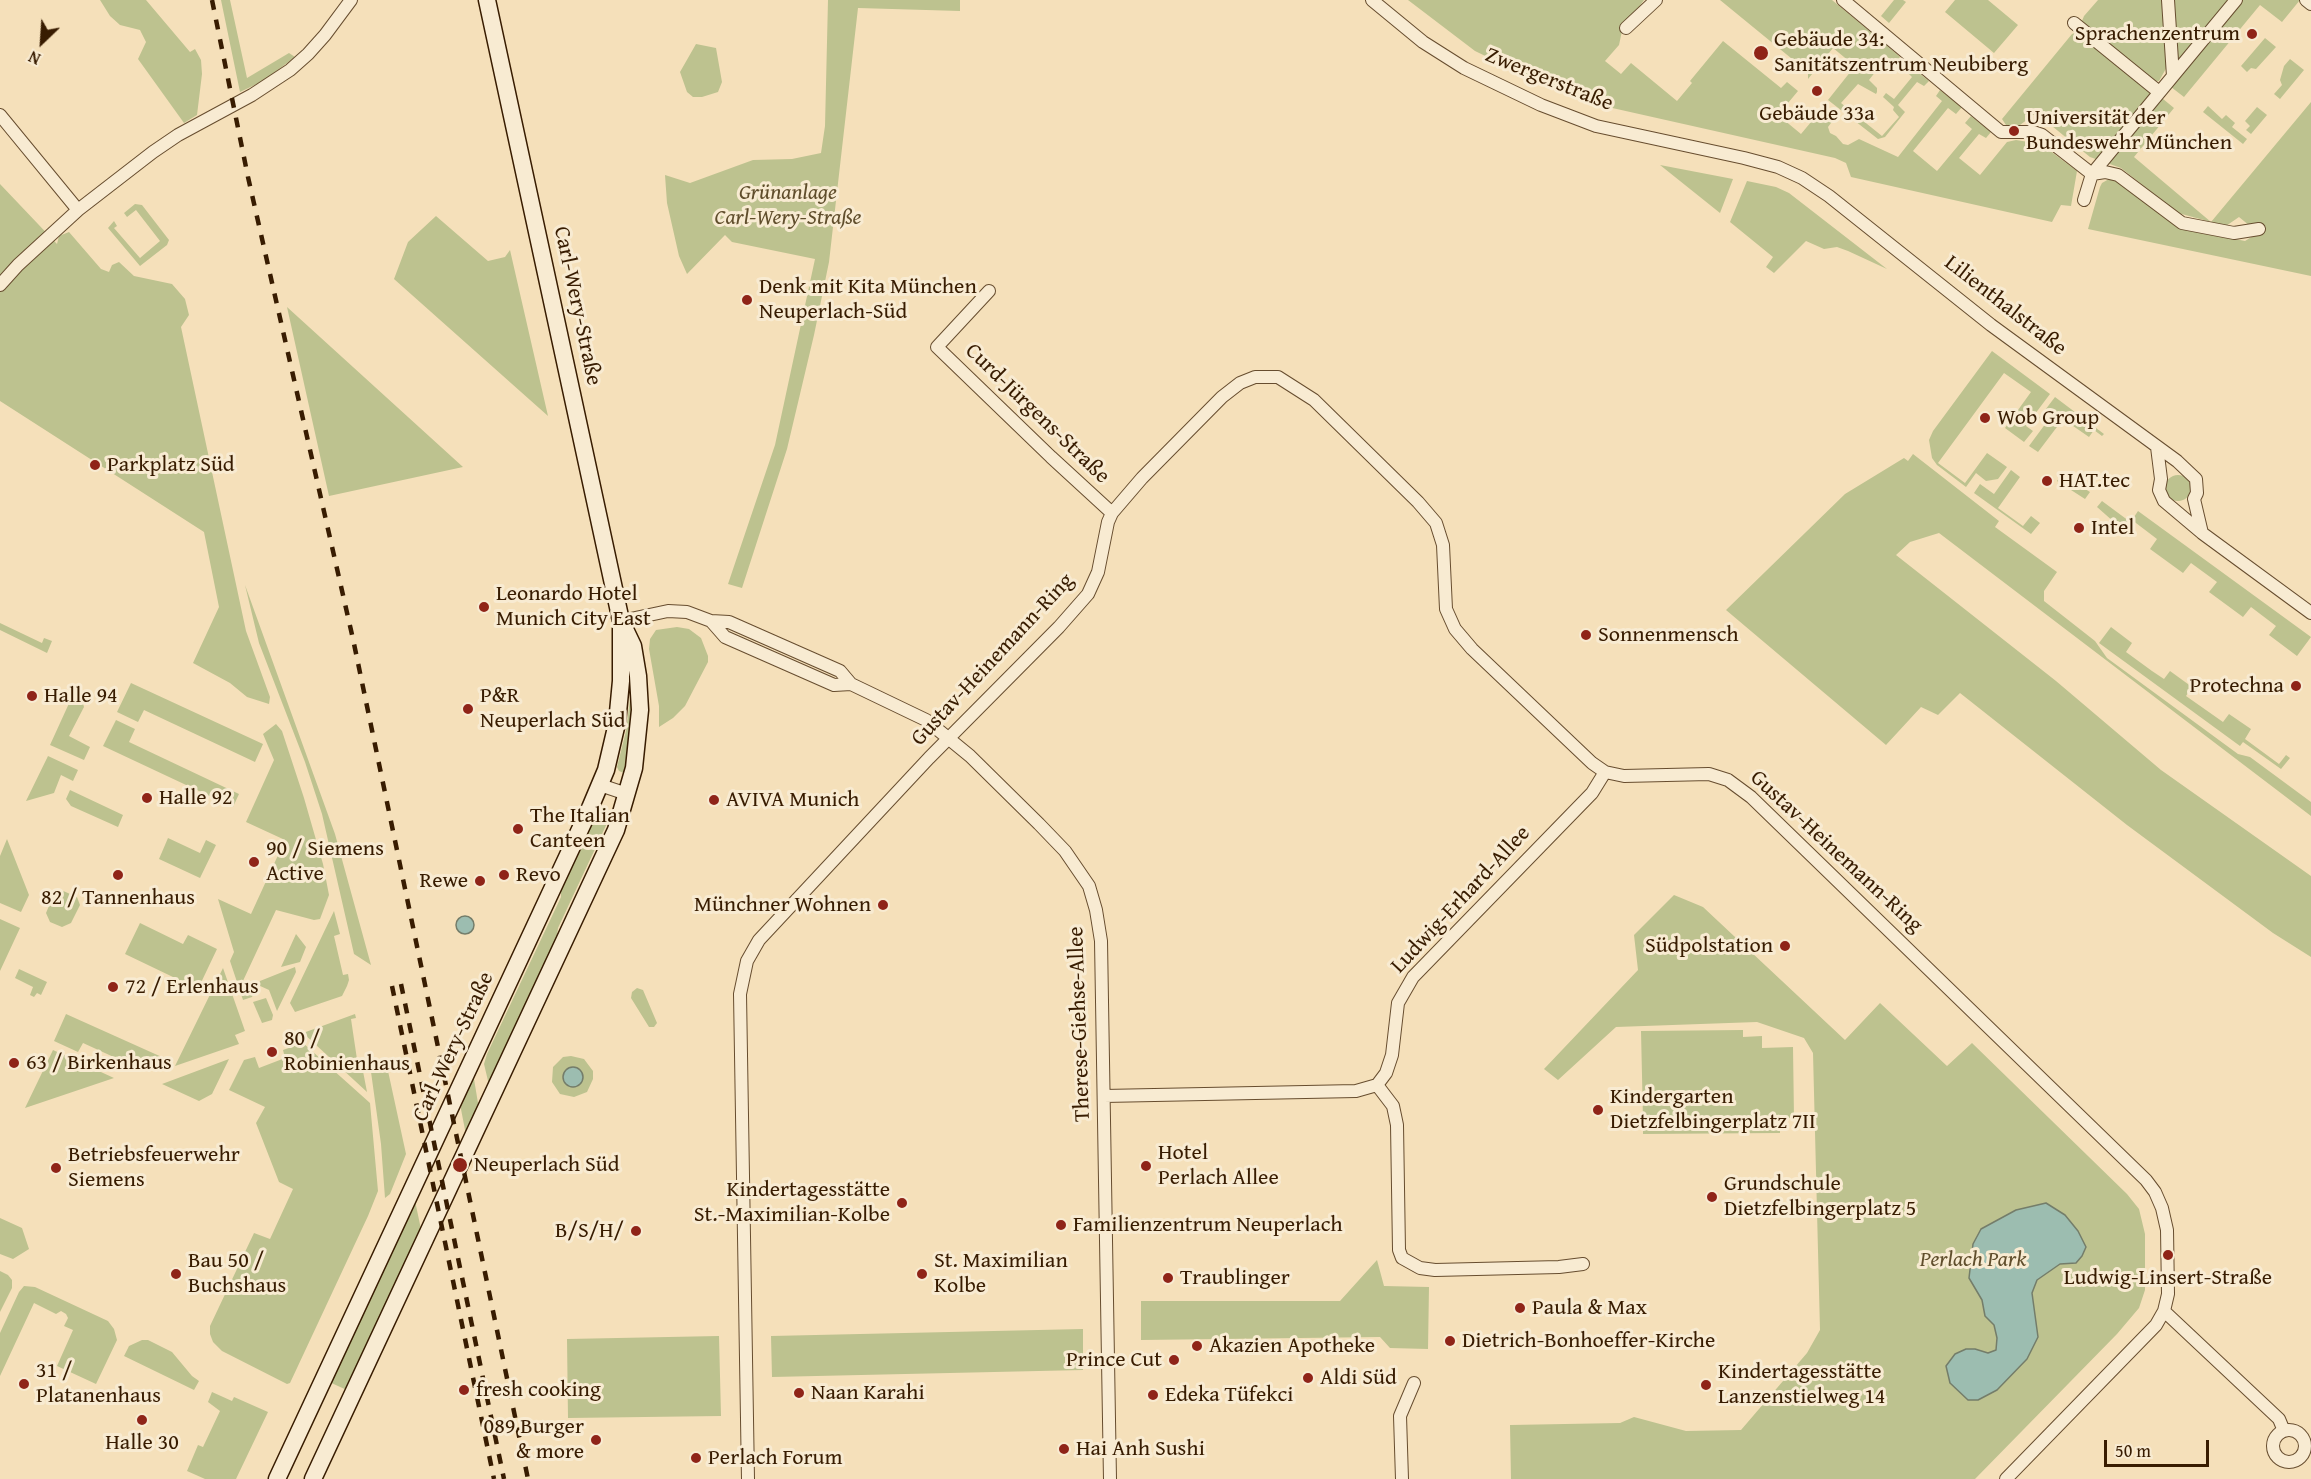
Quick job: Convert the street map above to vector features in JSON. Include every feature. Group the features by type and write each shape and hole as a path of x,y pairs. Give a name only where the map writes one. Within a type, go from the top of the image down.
{"main road":[{"name":"Carl-Wery-Straße","path":"277,1479 600,785 610,756 619,704 621,621 487,0"},
{"name":"Carl-Wery-Straße","path":"313,1479 616,830 636,760 640,710 633,646 621,621"}],"street":[{"path":"0,285 78,210 178,135 252,95 290,70 325,35 351,0"},
{"name":"Zwergerstraße","path":"1372,0 1423,42 1464,68 1540,105 1596,126 1778,167 1802,178 1829,196"},
{"path":"1626,28 1656,0"},
{"path":"1843,0 2001,132 2033,132 2042,135 2092,174 2105,172 2118,175 2187,225 2234,233 2259,229"},
{"path":"2168,0 2173,76"},
{"path":"2084,200 2092,174 2236,0"},
{"path":"2306,0 2311,4"},
{"path":"2074,23 2159,92"},
{"path":"0,115 78,210"},
{"name":"Lilienthalstraße","path":"1829,196 1991,325 2177,460 2196,479 2197,493 2194,500 2202,533"},
{"name":"Curd-Jürgens-Straße","path":"989,291 937,347 1051,457 1113,513"},
{"name":"Gustav-Heinemann-Ring","path":"748,1479 740,994 747,961 759,940 1088,594 1098,572 1108,522 1142,478 1222,397 1240,383 1255,376 1278,377 1314,400 1418,502 1436,523 1443,545 1446,609 1455,629 1472,649 1592,763 1605,772 1624,776 1709,774 1728,780 1750,797 1820,863 2150,1186 2162,1208 2167,1230 2168,1294 2164,1311 2156,1325 2006,1479"},
{"path":"2157,447 2161,479 2159,490 2164,501 2202,533 2311,613"},
{"path":"2161,479 2171,470 2185,470"},
{"path":"2169,505 2183,507 2194,500"},
{"name":"Therese-Giehse-Allee","path":"621,621 668,611 687,612 711,621 729,622 840,671 850,684 926,720 949,738 1065,851 1089,886 1101,941 1110,1479"},
{"name":"Ludwig-Erhard-Allee","path":"1377,1085 1386,1073 1392,1055 1398,1003 1413,977 1592,793 1605,772"},
{"path":"600,785 627,794"},
{"path":"1104,1096 1356,1091 1377,1085 1393,1106 1397,1125 1399,1250 1402,1258 1420,1268 1436,1270 1559,1267 1583,1264"},
{"path":"2164,1311 2279,1419 2284,1431"},
{"path":"1402,1479 1400,1416 1414,1383"}],"green space":[{"path":"100,0 146,0 190,52 195,49 201,60 202,74 197,115 184,123 138,59 146,42 140,30 120,25 110,16"},
{"path":"221,0 230,0 247,78 289,53 295,57 263,81 240,92"},
{"name":"Grünanlage Carl-Wery-Straße","path":"828,0 960,0 960,11 858,8 829,262 787,449 742,588 728,584 775,445 815,259 732,242 725,235 687,274 679,256 667,203 665,175 690,183 753,160 792,159 821,153 825,126"},
{"path":"1408,0 1644,0 1622,31 1619,45 1605,61 1621,74 1631,63 1677,101 1692,83 1690,81 1723,41 1781,88 1787,82 1798,91 1778,115 1801,134 1821,110 1834,119 1828,127 1830,133 1843,144 1848,145 1859,139 1898,157 1942,101 1936,96 1940,90 1962,107 1956,114 1948,108 1913,151 1937,171 1972,129 1965,123 1971,116 1991,132 1986,138 1979,134 1959,158 1980,175 2007,142 2016,140 2045,147 2077,171 2071,206 2061,205 2052,222 1851,177 1846,163 1835,158 1599,105 1558,91 1475,51"},
{"path":"1720,0 1832,0 1883,42 1900,57 1896,62 1887,57 1869,80 1877,88 1876,94 1858,84 1841,103 1882,136 1899,117 1893,110 1894,107 1883,97 1886,93 1894,99 1912,77 1906,71 1910,66 1929,81 1924,86 1917,82 1898,105 1905,112 1885,137 1878,139 1828,100 1855,66 1833,48 1808,79 1806,59 1802,58 1797,63"},
{"path":"1894,0 1906,2 1889,23 1881,16"},
{"path":"1955,0 1988,0 2018,25 1994,53 1945,12"},
{"path":"2098,0 2162,0 2168,65 2159,81 2154,82 2083,26 2084,16"},
{"path":"2171,0 2300,0 2282,22 2260,5 2184,97 2171,87 2176,62"},
{"path":"2083,33 2174,108 2134,157 2211,222 2178,213 2121,168 2090,157 2036,113 2020,125 2012,127 2006,125 2002,119 2072,34"},
{"path":"2265,38 2276,47 2256,69 2251,68 2247,72 2241,66"},
{"path":"696,44 716,48 722,82 718,92 702,97 693,97 687,92 680,72"},
{"path":"2290,59 2304,70 2280,99 2274,94 2282,85 2280,80 2284,66"},
{"path":"2311,102 2311,276 2088,229 2100,187 2109,179 2118,181 2173,221 2176,227 2245,241 2253,236 2261,235 2239,217 2226,226 2211,222"},
{"path":"2208,106 2222,119 2226,115 2235,123 2232,127 2247,139 2243,144 2203,112"},
{"path":"2257,107 2267,115 2251,134 2246,130 2250,126 2245,121"},
{"path":"1660,165 1733,179 1720,213"},
{"path":"1747,181 1776,187 1789,193 1887,269 1837,247 1824,249 1806,241 1774,273 1766,267 1773,257 1730,222"},
{"path":"0,184 57,244 59,236 69,232 101,269 109,272 112,265 119,262 134,276 172,284 185,299 189,315 181,327 246,631 270,697 269,704 247,697 230,683 193,663 219,607 204,532 0,401"},
{"path":"135,204 142,205 169,240 167,245 140,266 108,228 114,221 117,226 114,228 140,258 160,241 136,210 127,217 124,213"},
{"path":"436,216 488,261 505,257 510,250 548,416 394,279 408,242"},
{"path":"287,307 463,467 329,496"},
{"path":"1992,351 2050,394 2026,426 2033,431 2024,442 2005,428 2031,392 2004,373 1938,463 1965,483 1987,453 2007,467 1998,479 1986,481 1976,473 1966,487 1937,465 1932,458 1929,440 1933,431"},
{"path":"2055,397 2104,434 2102,436 2094,430 2089,437 2063,419 2038,452 2029,446 2046,423 2039,418"},
{"path":"1913,454 1999,521 1995,527 2057,572 2044,591 2044,601 2095,641 2107,658 2238,754 2250,757 2311,802 2311,816 1939,533 1910,542 1896,555 2056,681 2161,770 2311,876 2311,957 2273,933 2127,825 1960,693 1938,715 1921,707 1886,745 1726,610 1845,494 1904,458 1908,461"},
{"path":"2011,470 2020,477 1998,508 2023,526 2031,516 2040,523 2031,534 1974,493 1980,484 1994,494"},
{"path":"2063,473 2071,478 2068,483 2079,490 2082,487 2090,492 2085,499 2057,481"},
{"path":"2178,475 2187,479 2191,488 2187,497 2178,501 2169,497 2165,488 2169,479"},
{"path":"2102,501 2129,521 2123,530 2097,507"},
{"path":"2138,511 2311,637 2297,656 2269,635 2276,626 2251,607 2243,617 2209,592 2217,582 2191,563 2183,573 2150,549 2157,539 2132,520"},
{"path":"245,585 335,834 371,965 354,954 322,814 305,762 259,643"},
{"path":"0,623 42,643 44,638 52,641 47,653 0,630"},
{"path":"677,627 689,629 701,638 708,662 685,706 659,727 659,706 649,649 650,639 656,630"},
{"path":"2111,627 2132,643 2126,652 2164,679 2170,671 2192,687 2186,696 2223,722 2229,714 2251,729 2245,739 2279,764 2286,755 2290,758 2281,769 2243,742 2240,746 2099,643"},
{"path":"627,648 634,677 636,711 635,741 630,767 624,773 617,767 626,731 632,683 626,658"},
{"path":"131,683 263,744 255,762 144,710 138,722 117,712"},
{"path":"68,689 81,696 84,707 69,736 90,747 84,760 50,745 71,699"},
{"path":"116,720 135,729 129,742 239,794 233,807 103,746"},
{"path":"276,724 282,731 304,798 323,864 329,895 320,919 314,920 276,910 242,983 255,990 252,997 243,1000 230,961 234,952 218,899 251,914 285,840 246,822 274,760 263,734"},
{"path":"48,756 78,770 73,781 61,775 54,793 26,801"},
{"path":"70,790 123,815 118,827 71,806 66,799"},
{"path":"602,807 608,810 610,817 558,928 556,943 489,1085 484,1064 487,1054 561,897 561,883 596,808"},
{"path":"168,838 200,853 206,840 216,845 200,878 159,859"},
{"path":"7,839 29,895 21,912 0,903 0,856"},
{"path":"61,890 77,897 80,905 71,923 62,927 50,922 46,913 54,894"},
{"name":"Perlach Park","path":"1674,895 1703,907 1845,1040 1880,1003 1947,1066 1972,1043 2127,1194 2139,1209 2145,1234 2145,1290 2139,1308 2117,1334 1975,1479 1511,1479 1510,1425 1620,1423 1634,1417 1686,1431 1741,1430 1807,1353 1820,1330 1813,1053 1804,1038 1757,1022 1616,1027 1558,1080 1544,1069 1638,970 1634,935"},
{"path":"334,911 340,934 334,936 343,975 348,974 347,986 342,996 295,1012 290,1003"},
{"path":"0,919 20,928 0,971"},
{"path":"140,923 183,944 188,935 217,949 198,989 125,954"},
{"path":"296,934 306,947 300,962 281,967"},
{"path":"295,967 296,972 277,1011 269,990 258,985 260,981"},
{"path":"223,968 245,1031 235,1035 239,1044 175,1066"},
{"path":"19,969 47,982 41,995 37,993 34,997 30,995 33,987 15,978"},
{"path":"637,988 643,990 657,1023 654,1027 649,1027 631,998 632,992"},
{"path":"266,998 273,1015 272,1020 262,1023 253,1002"},
{"path":"66,1014 164,1058 161,1064 140,1069 83,1043 78,1052 54,1041"},
{"path":"355,1014 356,1018 351,1019 358,1066 362,1066 367,1092 303,1033"},
{"path":"1743,1030 1743,1037 1762,1036 1762,1048 1793,1047 1794,1118 1643,1120 1641,1031"},
{"path":"303,1043 370,1103 378,1191 290,1383 287,1384 222,1351 213,1342 210,1326 254,1233 270,1239 293,1189 279,1182 256,1123 265,1107 229,1090 244,1060 255,1057 259,1068 285,1058 283,1050"},
{"path":"53,1050 114,1078 25,1108"},
{"path":"563,1057 584,1059 593,1071 593,1079 587,1092 574,1097 560,1094 552,1082 553,1067"},
{"path":"229,1059 212,1094 199,1101 162,1084"},
{"path":"388,1071 406,1154 390,1194 385,1198 381,1144 371,1072"},
{"path":"473,1073 479,1109 466,1135 459,1099"},
{"path":"1780,1122 1780,1133 1643,1134 1643,1124"},
{"path":"414,1196 422,1234 349,1391 327,1381"},
{"path":"0,1218 22,1228 29,1249 13,1259 0,1254"},
{"path":"1377,1260 1384,1286 1429,1287 1428,1349 1390,1348 1380,1337 1141,1340 1141,1301 1340,1301"},
{"path":"0,1271 12,1280 12,1288 0,1312"},
{"path":"24,1286 35,1287 108,1321 114,1329 117,1340 96,1384 57,1366 73,1330 64,1326 68,1318 66,1314 61,1311 56,1314 34,1303 0,1376 0,1333"},
{"path":"1083,1329 1083,1370 772,1377 771,1336"},
{"path":"719,1336 721,1416 568,1418 567,1339"},
{"path":"142,1340 148,1340 172,1352 199,1381 194,1390 124,1356 129,1346"},
{"path":"212,1392 232,1401 234,1397 268,1412 236,1479 205,1479 187,1471 198,1445 203,1447 220,1411 208,1402"}],"shaded area":[{"path":"465,916 471,919 474,925 471,931 465,934 459,931 456,925 459,919"},
{"path":"573,1067 580,1070 583,1077 580,1084 573,1087 566,1084 563,1077 566,1070"},
{"path":"2046,1203 2065,1215 2078,1231 2086,1247 2076,1263 2060,1264 2037,1280 2032,1293 2038,1337 2027,1359 1997,1390 1978,1400 1968,1400 1950,1383 1946,1366 1955,1354 1966,1349 1988,1353 1996,1350 1997,1338 1994,1325 1985,1316 1982,1300 1969,1278 1973,1244 1981,1229 2016,1210"}],"railway":[{"path":"212,0 248,177 353,639 528,1479"},
{"path":"401,984 504,1479"},
{"path":"392,986 494,1479"}],"place":[{"name":"Sprachenzentrum","path":"2252,34"},
{"name":"Gebäude 34: Sanitätszentrum Neubiberg","path":"1761,53"},
{"name":"Gebäude 33a","path":"1817,91"},
{"name":"Universität der Bundeswehr München","path":"2014,131"},
{"name":"Denk mit Kita München Neuperlach-Süd","path":"747,300"},
{"name":"Wob Group","path":"1985,418"},
{"name":"Parkplatz Süd","path":"95,465"},
{"name":"HAT.tec","path":"2047,481"},
{"name":"Intel","path":"2079,528"},
{"name":"Leonardo Hotel Munich City East","path":"484,607"},
{"name":"Sonnenmensch","path":"1586,635"},
{"name":"Protechna","path":"2296,686"},
{"name":"Halle 94","path":"32,696"},
{"name":"P&R Neuperlach Süd","path":"468,709"},
{"name":"Halle 92","path":"147,798"},
{"name":"AVIVA Munich","path":"714,800"},
{"name":"The Italian Canteen","path":"518,829"},
{"name":"90 / Siemens Active","path":"254,862"},
{"name":"82 / Tannenhaus","path":"118,875"},
{"name":"Revo","path":"504,875"},
{"name":"Rewe","path":"480,881"},
{"name":"Münchner Wohnen","path":"883,905"},
{"name":"Südpolstation","path":"1785,946"},
{"name":"72 / Erlenhaus","path":"113,987"},
{"name":"80 / Robinienhaus","path":"272,1052"},
{"name":"63 / Birkenhaus","path":"14,1063"},
{"name":"Kindergarten Dietzfelbingerplatz 7II","path":"1598,1110"},
{"name":"Neuperlach Süd","path":"460,1165"},
{"name":"Hotel Perlach Allee","path":"1146,1166"},
{"name":"Betriebsfeuerwehr Siemens","path":"56,1168"},
{"name":"Grundschule Dietzfelbingerplatz 5","path":"1712,1197"},
{"name":"Kindertagesstätte St.-Maximilian-Kolbe","path":"902,1203"},
{"name":"Familienzentrum Neuperlach","path":"1061,1225"},
{"name":"B/S/H/","path":"636,1231"},
{"name":"Ludwig-Linsert-Straße","path":"2168,1255"},
{"name":"Bau 50 / Buchshaus","path":"176,1274"},
{"name":"St. Maximilian Kolbe","path":"922,1274"},
{"name":"Traublinger","path":"1168,1278"},
{"name":"Paula & Max","path":"1520,1308"},
{"name":"Dietrich-Bonhoeffer-Kirche","path":"1450,1341"},
{"name":"Akazien Apotheke","path":"1197,1346"},
{"name":"Prince Cut","path":"1174,1360"},
{"name":"Aldi Süd","path":"1308,1378"},
{"name":"31 / Platanenhaus","path":"24,1384"},
{"name":"Kindertagesstätte Lanzenstielweg 14","path":"1706,1385"},
{"name":"fresh cooking","path":"464,1390"},
{"name":"Naan Karahi","path":"799,1393"},
{"name":"Edeka Tüfekci","path":"1153,1395"},
{"name":"Halle 30","path":"142,1420"},
{"name":"089 Burger & more","path":"596,1440"},
{"name":"Hai Anh Sushi","path":"1064,1449"},
{"name":"Perlach Forum","path":"696,1458"}]}
